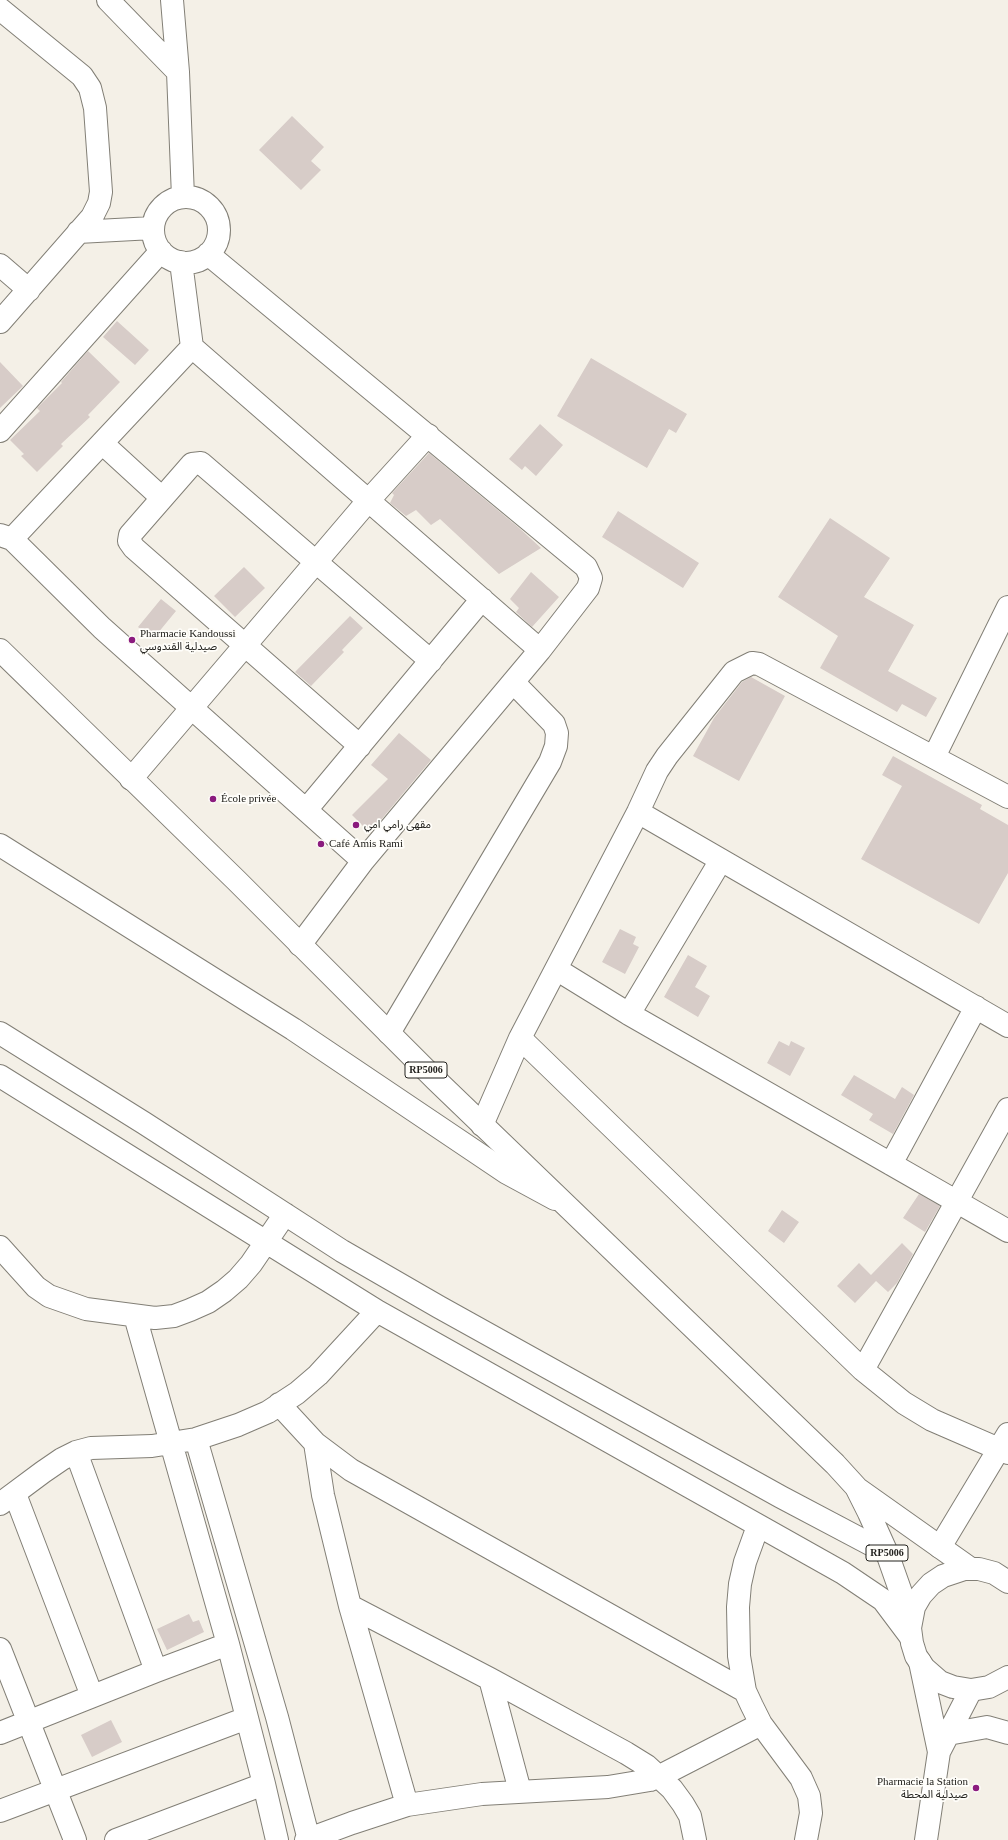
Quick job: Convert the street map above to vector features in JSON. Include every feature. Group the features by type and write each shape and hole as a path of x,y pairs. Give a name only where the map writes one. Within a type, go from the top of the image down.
{"street":[{"path":"0,322 92,217 101,198 95,108 92,94 82,76 0,9 8,0"},
{"path":"108,0 178,72"},
{"path":"172,0 178,72 183,196"},
{"path":"183,196 194,197 203,202 215,214 218,224 218,235 215,245 208,254 196,261 181,262 170,259 161,251 154,241 153,228 155,217 161,208 172,199 183,196"},
{"path":"78,232 153,228"},
{"path":"0,432 161,251"},
{"path":"208,254 586,567 591,578 588,588 540,650 363,861 300,945"},
{"path":"181,262 192,347 540,650"},
{"path":"0,265 29,290"},
{"path":"192,347 102,443 6,537 102,628 363,861"},
{"path":"131,779 314,562 428,435"},
{"path":"102,443 162,498"},
{"path":"360,746 131,544 130,535 192,464 201,463 314,562 431,661"},
{"path":"306,810 482,599"},
{"path":"934,757 1008,607"},
{"name":"RP5006","path":"0,650 237,881 482,1125 810,1439 856,1487 971,1569"},
{"path":"482,1125 520,1038 638,812 657,770 734,672 752,663 759,664 1008,797"},
{"path":"389,1033 550,762 556,746 557,733 554,724 513,682"},
{"path":"638,812 1008,1026"},
{"path":"0,845 293,1029 507,1173 568,1206"},
{"path":"629,1014 721,860"},
{"path":"556,969 629,1014 1008,1231"},
{"path":"891,1164 976,1007"},
{"path":"520,1038 863,1370 904,1403 932,1420 1005,1445 940,1547"},
{"path":"0,1070 9,1039 144,1123 342,1251 439,1307 781,1497 887,1553"},
{"path":"0,1076 265,1243 377,1311 843,1573 869,1589 883,1600 911,1629"},
{"path":"863,1370 1008,1109"},
{"path":"0,1247 36,1287 49,1296 86,1309 155,1318 174,1316 208,1302 238,1279 251,1264 285,1214"},
{"path":"92,1696 7,1499 49,1468 76,1452 91,1448 122,1448 171,1444 196,1440 238,1425 268,1412 297,1393 318,1375 377,1311"},
{"path":"135,1316 228,1644 248,1718 277,1840"},
{"path":"279,1404 315,1442 351,1470 745,1691"},
{"path":"196,1440 277,1718 308,1840 352,1823 407,1805 482,1794 631,1784 660,1776 761,1724"},
{"path":"315,1442 330,1526 350,1606 407,1805"},
{"path":"76,1452 156,1671"},
{"name":"RP5006","path":"856,1487 887,1553 911,1629 914,1650 920,1662 929,1673 940,1682 953,1687 971,1690 989,1687 1007,1679"},
{"path":"758,1526 745,1562 740,1584 738,1607 739,1656 745,1691 761,1724 800,1778 809,1796 811,1813 806,1840"},
{"name":"RP5006","path":"911,1629 917,1601 931,1584 950,1573 971,1569 994,1573 1008,1582"},
{"path":"350,1606 490,1679 626,1753 660,1776 672,1789 690,1816 695,1840"},
{"path":"0,1733 228,1644"},
{"path":"0,1649 75,1840"},
{"path":"920,1662 944,1743"},
{"path":"490,1679 520,1791"},
{"path":"926,1840 944,1743 971,1690"},
{"path":"0,1811 248,1718"},
{"path":"944,1743 987,1726 1008,1732"},
{"path":"116,1840 264,1784"}],"building":[{"path":"292,116 324,147 311,161 321,170 301,190 259,150"},
{"path":"117,321 149,350 135,365 103,337"},
{"path":"88,351 120,382 88,415 90,417 61,444 63,446 37,472 21,456 24,454 10,440 40,411 37,408 62,383 61,382"},
{"path":"591,358 687,414 676,433 669,429 647,468 557,416"},
{"path":"0,362 23,386 0,408"},
{"path":"540,424 563,445 536,476 525,466 522,470 509,459"},
{"path":"429,453 541,548 499,574 440,519 431,525 416,510 406,516 390,503 394,495 392,493"},
{"path":"618,511 699,563 683,588 602,537"},
{"path":"830,518 890,558 864,597 914,625 888,671 937,698 926,717 902,704 897,712 820,668 838,636 778,597"},
{"path":"244,567 265,588 235,617 214,596"},
{"path":"531,572 559,597 532,627 516,612 519,608 510,599"},
{"path":"161,599 176,611 153,639 138,627"},
{"path":"350,616 363,628 342,650 344,652 311,686 295,672"},
{"path":"751,677 785,696 739,781 693,756 714,718 742,682"},
{"path":"399,733 431,760 370,833 352,815 388,779 371,765"},
{"path":"893,756 982,805 980,809 1008,825 1008,873 979,924 861,859 902,786 882,775"},
{"path":"620,929 636,937 633,944 639,947 625,974 602,962"},
{"path":"688,955 707,966 695,987 710,996 698,1017 664,997"},
{"path":"779,1041 789,1046 791,1041 805,1048 790,1076 767,1063"},
{"path":"854,1075 895,1099 902,1087 914,1095 893,1134 869,1120 873,1114 841,1095"},
{"path":"919,1194 940,1206 925,1232 903,1218"},
{"path":"782,1210 799,1222 784,1243 768,1231"},
{"path":"902,1243 913,1254 897,1283 888,1292 876,1281 855,1303 837,1286 859,1263 871,1275"},
{"path":"189,1614 193,1622 199,1620 204,1632 167,1650 157,1629"},
{"path":"111,1720 122,1742 92,1757 81,1735"}],"place":[{"name":"Pharmacie Kandoussi صيدلية القندوسي","path":"132,640"},
{"name":"École privée","path":"213,799"},
{"name":"مقهى رامي امي","path":"356,825"},
{"name":"Café Amis Rami","path":"321,844"},
{"name":"Pharmacie la Station صيدلية المحطة","path":"976,1788"}]}
